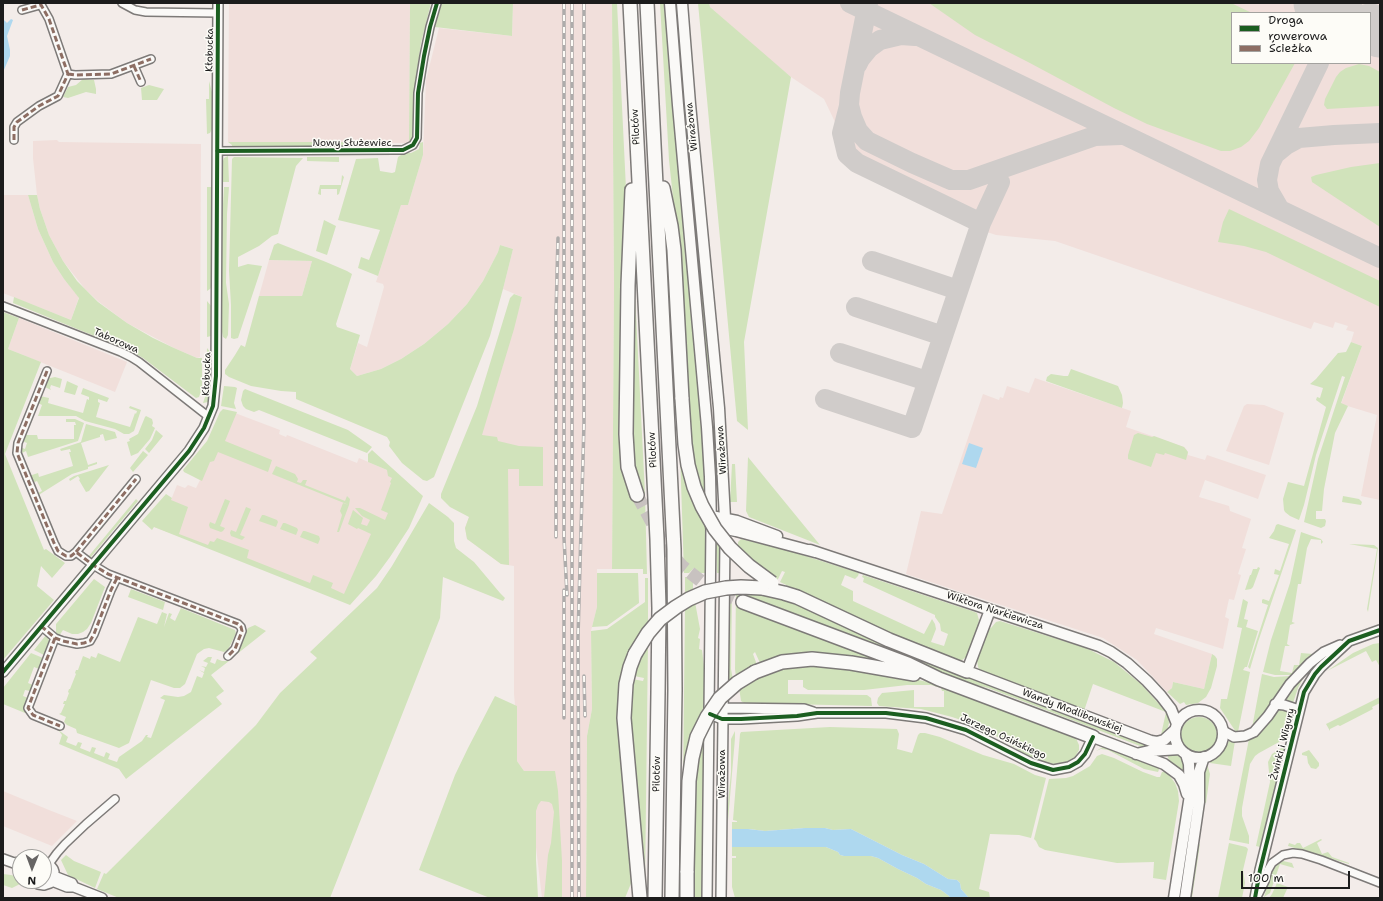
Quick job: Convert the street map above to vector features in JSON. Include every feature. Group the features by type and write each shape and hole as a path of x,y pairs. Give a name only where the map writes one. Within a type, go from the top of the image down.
{"highway":[{"name":"Pilotów","path":"630,3 657,547 658,693 655,898"},
{"name":"Pilotów","path":"647,3 674,556 675,690 672,898"},
{"path":"654,149 671,226 677,294 682,399 687,459 692,482 702,506 715,529 730,548 767,585"},
{"path":"637,154 633,171 626,426 627,463 637,494"},
{"path":"640,898 624,718 626,684 630,667 644,639 660,619 676,607 705,592 722,588 767,585 797,597 889,640 967,671"},
{"path":"743,602 908,664 939,679 1093,737"},
{"path":"687,898 689,781 692,758 697,737 705,719 717,702 735,685 755,672 782,662 817,659 886,668 939,679"}],"main road":[{"name":"Wirażowa","path":"670,3 707,427 711,521"},
{"name":"Wirażowa","path":"682,3 690,104 719,408 725,523"},
{"name":"Wiktora Narkiewicza","path":"711,521 725,523 1080,639 1105,649 1127,663 1162,696 1180,708 1191,712"},
{"path":"967,671 990,610"},
{"name":"Wandy Modlibowskiej","path":"967,671 1151,741 1157,742 1164,740 1176,727"},
{"name":"Wiktora Narkiewicza","path":"1162,696 1171,709 1176,727"},
{"path":"1136,754 1149,751 1183,752 1196,758 1204,757 1213,754 1218,748 1222,742 1223,731 1213,715 1201,711 1191,712 1184,716 1176,727 1176,740 1183,752 1189,764 1189,801 1174,898"},
{"name":"Wandy Modlibowskiej","path":"1093,737 1164,764 1179,775 1184,784 1189,801"},
{"path":"1185,898 1199,802 1199,772 1204,757"}],"street":[{"path":"122,3 135,10 146,12 218,13"},
{"name":"Kłobucka","path":"3,672 189,451 200,436 215,398 218,3"},
{"name":"Nowy Służewiec","path":"217,151 403,150 413,145 417,138 418,93 424,56 437,3"},
{"path":"14,140 14,127 18,122 39,106 58,96 68,74 50,20 40,4 22,10"},
{"path":"68,74 107,75 151,59"},
{"path":"134,66 141,82"},
{"name":"Taborowa","path":"3,306 109,347 139,362 209,416"},
{"path":"47,371 18,443 17,452 56,547 62,554 71,556 76,552 136,479"},
{"name":"Wirażowa","path":"707,898 711,521"},
{"name":"Wirażowa","path":"721,898 725,523"},
{"path":"76,552 93,565 117,578 238,624 242,631 235,649 228,656"},
{"path":"41,626 55,638 77,644 84,644 90,641 117,578"},
{"name":"Żwirki i Wigury","path":"1256,898 1260,870 1304,692 1315,674 1333,654 1348,641 1380,630"},
{"path":"55,638 28,708 33,715 60,726"},
{"path":"1223,731 1234,736 1245,736 1259,728 1290,684 1310,663 1324,652 1348,641"},
{"path":"1275,704 1284,705 1299,710"},
{"path":"710,714 723,708"},
{"name":"Jerzego Osińskiego","path":"723,708 804,709 817,713"},
{"name":"Jerzego Osińskiego","path":"710,714 722,718 741,719 817,713 886,713 911,716 938,721 966,730 1031,763 1053,770 1068,768 1078,762 1085,754 1093,737"},
{"path":"52,858 86,824 115,799"},
{"path":"1256,898 1265,880 1269,866 1283,855 1293,853 1302,854 1321,860 1380,884"},
{"path":"52,868 53,878 67,887 74,887 102,898"},
{"path":"1353,873 1380,879"}],"shaded area":[{"path":"229,3 410,3 409,143 228,142"},
{"path":"513,3 612,3 614,286 612,569 597,569 597,607 591,631 592,709 587,736 586,898 542,898 528,780 517,761 517,707 515,705 514,694 514,566 501,564 467,539 465,528 469,517 481,436 522,297 503,289 513,249 500,245 483,281 467,304 448,324 424,344 401,359 381,369 357,376 350,369 358,343 367,347 384,287 383,284 376,282 401,205 408,205 423,155 426,80 439,28 512,36"},
{"path":"709,3 1380,3 1380,500 1361,496 1377,415 1341,404 1362,346 1351,342 1354,332 1346,330 1348,326 1335,322 1333,328 1314,322 1311,329 1055,241 996,235 960,223 856,166 824,99 791,77 710,7"},
{"path":"57,140 59,142 201,144 200,357 197,358 174,348 127,323 99,302 85,289 63,261 49,235 40,209 33,158 33,141"},
{"path":"3,195 28,195 38,229 53,262 64,279 79,297 71,320 3,293"},
{"path":"269,260 312,261 302,296 259,296"},
{"path":"19,318 127,362 115,392 8,349"},
{"path":"1035,378 1131,411 1126,427 1184,447 1187,450 1188,455 1205,460 1207,455 1266,475 1258,499 1205,480 1199,497 1229,506 1230,511 1251,519 1242,548 1246,549 1238,574 1241,575 1234,600 1229,599 1225,617 1229,619 1223,649 1156,628 1154,634 1212,654 1204,689 1173,682 1172,688 1167,692 1137,660 1103,638 906,574 921,511 942,514 983,394 999,400 1000,397 1003,398 1007,386 1029,393"},
{"path":"1247,404 1264,405 1284,413 1269,465 1226,451 1244,406"},
{"path":"235,413 280,430 279,434 286,437 287,435 357,463 359,458 394,473 394,502 365,574 345,596 154,527 171,500 177,485 185,488 188,485 196,488 200,480 194,477"},
{"path":"3,791 77,821 52,846 3,826"}],"green space":[{"path":"410,3 431,3 421,43 415,86 412,140 409,143"},
{"path":"442,3 513,3 512,36 435,27"},
{"path":"612,3 617,3 626,189 619,400 620,447 630,496 641,493 631,450 632,325 635,294 645,494 647,574 643,574 643,569 612,569 614,286"},
{"path":"660,3 665,3 668,58 703,441 707,502 705,503 691,455 679,254 669,160"},
{"path":"675,3 678,3 684,93 711,380 704,345 703,316 679,71"},
{"path":"698,3 709,3 710,7 791,77 744,342 748,430 737,421"},
{"path":"929,3 1231,3 1250,12 1231,12 1231,64 1294,64 1259,128 1249,141 1241,147 1230,151 1221,151 1147,124 975,35"},
{"path":"1359,64 1369,66 1380,72 1380,106 1327,109 1324,105 1325,99 1336,77 1346,68"},
{"path":"83,79 94,80 96,94 86,92 68,98 63,97 68,87 76,85"},
{"path":"209,81 212,92 212,129 210,133 207,134 206,99 209,99"},
{"path":"149,85 164,89 157,100 142,100 141,88"},
{"path":"228,142 348,142 343,148 232,147 232,145"},
{"path":"423,142 423,155 408,205 401,205 378,276 358,268 361,257 369,260 380,230 338,220 356,159 378,158 380,171 392,173 395,172 398,157 404,153 411,153 419,149 420,143"},
{"path":"228,156 229,182 223,182 223,161 224,158"},
{"path":"234,157 303,158 296,166 278,234 272,236 259,246 238,257 238,267 248,264 262,266 238,338 234,339 231,338 229,271 232,159"},
{"path":"307,157 339,157 339,162 307,161"},
{"path":"1380,163 1380,227 1312,182 1311,177 1316,175 1351,167"},
{"path":"342,175 344,177 339,194 337,195 337,189 321,189 321,195 318,194 320,185 341,185"},
{"path":"207,187 211,187 212,286 207,291"},
{"path":"224,187 229,187 226,283 229,304 228,335 226,339 223,337 222,332 222,222"},
{"path":"28,195 37,195 49,235 63,261 77,281 98,302 127,323 153,338 197,358 202,358 202,388 199,397 196,398 143,358 129,350 13,303 14,297 71,320 79,298 53,262 38,229"},
{"path":"1229,209 1380,281 1380,307 1266,252 1244,246 1218,242 1223,222"},
{"path":"324,220 336,226 327,255 316,251"},
{"path":"278,243 352,274 336,324 337,327 360,335 350,369 357,376 381,369 401,359 424,344 448,324 467,304 483,281 500,245 513,249 490,336 434,477 427,481 423,480 402,463 389,446 390,442 387,437 296,399 296,392 251,386 225,374 225,370 241,345 245,347 259,296 302,296 312,261 269,260 274,245"},
{"path":"514,294 522,297 514,329 482,435 497,437 498,441 519,446 543,447 543,486 519,486 519,469 508,469 509,565 501,564 467,539 465,528 469,517 450,507 441,498 441,494 477,406 510,298"},
{"path":"207,301 212,307 211,336 207,337"},
{"path":"3,312 19,318 8,349 41,362 5,454 44,550 46,549 65,563 52,578 41,566 37,586 54,600 3,660"},
{"path":"1351,342 1362,346 1341,403 1348,406 1335,433 1324,489 1322,511 1316,511 1316,519 1325,519 1326,521 1325,526 1321,528 1304,522 1318,459 1345,377 1342,376 1316,455 1299,520 1285,512 1283,499 1288,482 1304,486 1326,407 1316,400 1317,397 1320,398 1323,388 1310,384 1338,353 1346,352"},
{"path":"207,348 211,353 211,386 209,400 208,402 203,403 206,394"},
{"path":"1071,369 1118,386 1122,395 1122,408 1046,381 1047,377 1051,374 1068,376"},
{"path":"55,377 62,379 60,388 51,385 51,390 45,387 46,379"},
{"path":"67,381 78,386 75,395 64,392"},
{"path":"224,386 237,388 234,403 236,409 221,406"},
{"path":"83,388 109,398 107,402 98,399 98,402 100,403 96,417 130,427 137,411 129,408 130,406 141,410 134,431 129,434 124,434 115,429 85,421 76,416 38,416 42,405 38,403 40,396 49,398 48,403 83,413 89,397 81,394"},
{"path":"245,389 348,430 372,447 367,453 259,410 254,412 246,409 241,400"},
{"path":"223,409 237,412 225,441 272,460 268,472 218,452 214,461 210,462 202,481 184,472 183,470 207,441 220,412"},
{"path":"146,416 152,419 152,426 155,428 150,439 138,453 131,456 127,442 130,441 129,439 138,434"},
{"path":"66,419 75,419 84,423 78,441 28,457 26,451 20,454 20,447 25,449 27,443 22,441 24,435 37,435 38,439 74,439 75,422 66,422"},
{"path":"86,424 115,432 117,438 105,441 103,434 100,435 100,437 81,443 88,465 97,462 97,464 88,467 88,469 72,474 37,496 36,494 42,491 37,481 32,483 29,476 38,473 39,477 73,466 69,452 71,452 70,449 61,451 60,449 81,442"},
{"path":"156,430 163,436 149,453 145,449 152,440"},
{"path":"1138,433 1152,437 1154,436 1184,447 1188,452 1186,460 1165,453 1164,455 1156,453 1151,467 1128,459 1134,435"},
{"path":"372,450 423,496 409,528 390,557 376,576 350,605 154,527 152,530 142,521 166,494 172,498 171,500 188,507 179,534 208,545 210,541 214,542 217,538 249,550 247,558 310,583 313,575 333,583 331,588 344,594 371,534 348,524 353,510 363,518 361,524 367,526 370,520 362,516 355,508 360,508 385,520 388,513 381,510 392,478 388,476 387,470 368,462 368,454"},
{"path":"143,451 148,455 133,472 130,468"},
{"path":"680,453 707,527 706,573 696,573 698,571 694,568 689,573 684,573"},
{"path":"748,457 820,545 749,517 746,511"},
{"path":"732,464 735,464 737,502 730,502"},
{"path":"109,465 89,491 86,492 78,476 70,481 69,479 74,476"},
{"path":"276,466 295,474 298,479 297,482 301,483 303,480 307,480 305,485 345,501 347,496 350,499 349,505 272,474"},
{"path":"1343,496 1359,499 1362,502 1361,505 1342,502"},
{"path":"136,499 138,501 91,557 88,557"},
{"path":"225,499 230,501 220,526 225,528 221,532 210,528 209,525 210,522 215,524"},
{"path":"343,503 349,505 339,532 337,532 342,515 340,511"},
{"path":"429,503 454,523 454,541 456,548 474,562 505,598 503,601 443,577 440,618 330,898 119,898 97,889 104,873 106,874 256,725 280,693 317,658 310,652 377,588 392,566"},
{"path":"246,507 251,509 240,535 245,537 242,540 231,536 230,533 231,530 236,532"},
{"path":"262,515 277,520 278,522 276,527 259,521"},
{"path":"283,523 297,528 298,530 296,535 280,529"},
{"path":"1278,524 1296,530 1250,669 1248,667 1268,605 1262,603 1262,600 1269,601 1279,575 1274,574 1275,569 1280,571 1289,544 1269,538"},
{"path":"303,531 319,536 320,539 318,544 300,537"},
{"path":"1301,532 1321,539 1323,542 1321,544 1321,540 1311,539 1307,548 1301,584 1298,584 1292,622 1295,623 1290,625 1287,644 1290,646 1285,646 1280,671 1292,673 1294,665 1299,665 1301,653 1313,655 1292,675 1275,675 1263,672 1271,640 1290,583"},
{"path":"716,538 721,544 720,573 717,573"},
{"path":"741,539 790,551 859,573 855,579 845,575 841,585 853,591 853,601 924,634 932,619 936,629 931,642 944,646 948,634 941,631 940,624 935,615 863,582 863,575 977,613 979,620 978,624 981,625 969,655 958,661 859,620 780,582 785,572 782,571 777,581 738,550 738,542"},
{"path":"1349,544 1374,545 1378,548 1368,612 1367,609 1377,549"},
{"path":"1258,567 1260,568 1253,587 1245,590 1253,569 1257,569"},
{"path":"597,573 638,573 639,603 607,626 592,627 597,607"},
{"path":"685,577 693,577 693,591 685,595"},
{"path":"645,578 648,578 648,624 626,662 632,881 625,898 586,898 587,736 592,709 591,631 607,629 645,602"},
{"path":"94,579 105,587 91,623 83,632 72,634 63,630 59,636 56,634 56,624"},
{"path":"131,589 165,602 163,610 128,597"},
{"path":"729,592 732,592 731,669 733,680 728,684"},
{"path":"736,592 768,594 802,607 804,606 1106,729 1154,746 1148,748 1140,746 988,688 961,681 744,596 798,630 882,661 881,664 760,663 755,652 753,654 757,665 736,677"},
{"path":"1243,599 1248,602 1244,619 1248,620 1246,627 1258,631 1247,667 1243,670 1250,672 1238,732 1236,732 1220,708 1221,699 1227,699 1242,628 1237,627"},
{"path":"695,602 700,629 698,638 700,639 699,649 702,650 704,666 705,709 683,781 685,607"},
{"path":"181,608 235,630 236,633 228,650 224,652 209,648 204,649 197,654 185,684 180,688 174,688 151,680 129,743 119,748 77,733 76,729 64,722 66,717 59,714 61,713 65,704 63,704 64,701 66,701 69,689 76,674 76,670 78,670 83,656 90,659 91,656 96,658 98,653 120,662 138,617 157,624 162,612 167,614 164,627 169,613 172,614 170,618 175,621"},
{"path":"1000,621 1086,648 1114,662 1141,684 1168,714 1169,723 1167,731 1161,735 1166,712 1093,684 1084,711 980,670 977,660 989,628 991,628 996,622"},
{"path":"255,625 266,631 237,654 236,653 248,628"},
{"path":"46,635 49,641 44,655 34,650"},
{"path":"648,642 644,884 629,725 632,679 643,681 644,678 634,676 640,658"},
{"path":"1380,643 1380,667 1376,660 1372,662 1366,651 1327,671 1353,653 1373,644"},
{"path":"31,653 43,658 39,669 34,667 28,683 33,685 30,691 25,690 23,696 28,698 25,713 3,704 3,688"},
{"path":"1212,654 1217,659 1217,666 1211,688 1206,697 1198,703 1186,705 1184,702 1180,704 1167,692 1172,688 1173,682 1204,689"},
{"path":"208,657 212,657 210,662 215,664 217,659 229,661 211,675 224,691 216,697 222,704 126,779 119,769 59,744 62,735 57,729 68,737 66,742 76,746 78,742 82,743 80,748 90,752 92,747 96,748 94,753 104,757 106,752 110,754 108,759 117,762 119,757 142,741 146,735 148,735 147,737 151,738 165,700 160,698 164,695 178,697 184,696 191,692 197,676 202,678 204,673 199,670 204,672 205,668 201,666 206,667 208,663 203,661"},
{"path":"816,664 904,677 933,683 1075,736 1079,745 1079,750 1075,757 1065,763 1045,763 1027,755 976,725 921,709 879,706 877,703 878,698 882,693 914,690 914,707 944,707 944,691 942,691 941,688 931,685 907,685 864,690 808,690 803,687 803,680 788,680 788,694 867,695 871,698 872,706 744,703 741,701 739,687 746,682 785,666"},
{"path":"1262,674 1274,677 1291,676 1252,728"},
{"path":"1302,676 1304,677 1298,688 1293,703 1282,700"},
{"path":"495,696 517,706 517,761 524,771 555,771 558,791 562,861 562,898 544,898 554,812 552,804 549,802 541,801 536,811 538,898 490,898 419,870 455,775"},
{"path":"1380,697 1380,703 1372,707 1373,709 1340,726 1338,725 1330,729 1330,731 1326,724"},
{"path":"1281,710 1287,711 1290,714 1285,735 1279,742 1255,756 1250,764 1242,808 1242,816 1249,836 1249,844 1229,840 1249,739 1273,713"},
{"path":"1203,717 1212,722 1216,728 1216,742 1212,748 1203,753 1195,753 1186,748 1182,742 1181,731 1186,722 1192,718"},
{"path":"830,727 897,729 899,734 897,749 912,753 918,735 920,733 925,733 940,737 983,755 1014,764 1035,775 1046,778 1031,838 1019,835 990,834 979,889 989,892 990,898 969,898 961,889 960,883 957,880 948,879 924,864 902,855 851,829 833,830 825,828 805,828 765,831 732,829 732,822 737,822 733,820 741,732"},
{"path":"705,731 702,898 691,898 694,774"},
{"path":"735,731 728,821 731,772 731,739"},
{"path":"1229,741 1235,741 1231,766 1210,763 1222,753"},
{"path":"1286,745 1260,847 1256,846 1270,782 1268,762 1272,754"},
{"path":"1103,747 1160,767 1158,772 1144,769 1108,750 1101,749 1096,751"},
{"path":"1309,750 1319,763 1319,766 1316,769 1311,768 1308,763 1307,756 1302,755 1302,753"},
{"path":"1167,752 1175,753 1182,759 1184,764 1184,775 1169,762"},
{"path":"1102,754 1157,777 1160,777 1162,772 1165,772 1175,783 1179,801 1166,880 1153,878 1154,862 1117,863 1045,850 1039,847 1034,839 1049,779 1073,776 1090,766 1097,756"},
{"path":"1207,764 1210,774 1206,803 1204,802 1204,772"},
{"path":"1321,839 1322,840 1317,843 1322,854 1328,852 1332,857 1349,864 1288,846 1289,843 1295,845 1300,843 1303,848"},
{"path":"1229,843 1246,847 1248,849 1243,870 1245,883 1242,898 1218,898"},
{"path":"1200,844 1192,898 1189,898 1197,846"},
{"path":"732,847 826,847 844,856 871,856 878,858 926,884 941,890 950,898 735,898 732,887 732,858 736,858 736,856 732,856"},
{"path":"66,855 74,861 101,872 95,888 68,875 61,860"},
{"path":"1283,861 1292,863 1294,868 1280,864 1270,893 1264,897 1273,867"},
{"path":"3,874 12,875 12,888 3,885"},
{"path":"1277,883 1288,887 1283,898 1269,898 1272,894"}],"water":[{"path":"3,19 7,23 11,19 13,20 7,36 10,56 3,72"},
{"path":"969,443 983,448 976,468 962,464"},
{"path":"825,828 833,830 851,829 902,855 924,864 948,879 957,880 960,883 961,889 969,898 950,898 941,890 926,884 878,858 871,856 844,856 826,847 732,847 703,845 702,840 704,829 748,829 765,831"}],"pier":[{"path":"703,827 732,827 732,849 704,848"}],"taxiway":[{"path":"850,3 1380,258"},
{"path":"868,3 850,93 849,105 858,131 867,141 951,180 969,180 1095,136 1121,135"},
{"path":"1371,33 1380,35"},
{"path":"857,65 869,48 880,40 901,35 915,36"},
{"path":"1280,210 1269,191 1267,180 1270,164 1319,64"},
{"path":"849,106 842,133 847,154 857,163 981,223"},
{"path":"1275,154 1286,145 1299,138 1380,133"},
{"path":"825,399 912,428 981,223 1000,182"},
{"path":"872,261 958,290"},
{"path":"856,307 943,336"},
{"path":"840,353 927,381"}],"runway":[{"path":"1318,3 1337,12"},
{"path":"1371,28 1380,33"}],"tunnel":[{"path":"637,495 666,548 682,566 707,586 743,602"}],"railway":[{"path":"564,3 564,538 567,595"},
{"path":"572,3 572,898"},
{"path":"579,898 578,637 584,423 584,3"},
{"path":"556,537 556,313 558,238"},
{"path":"564,590 564,718"},
{"path":"584,676 585,716"}],"marked path":[{"path":"14,140 14,127 17,122 39,106 58,96 68,74 49,19 40,3"},
{"path":"22,10 40,5"},
{"path":"68,74 111,74 151,59"},
{"path":"134,66 141,82"},
{"path":"47,371 18,443 17,453 58,551 66,556 71,556 76,552 108,574 238,624 242,631 235,649 228,656"},
{"path":"76,552 136,479"},
{"path":"41,626 55,638 63,641 77,644 90,641 117,578"},
{"path":"55,638 28,708 33,715 60,726"}],"cycle path":[{"path":"3,672 189,451 204,428 213,406 216,376 218,3"},
{"path":"217,151 403,150 413,145 417,138 418,93 424,56 437,3"},
{"path":"1255,898 1260,870 1304,692 1321,667 1349,641 1380,630"},
{"path":"710,714 722,719 797,716 817,713 886,713 926,718 966,730 1031,763 1053,770 1069,767 1078,762 1085,754 1093,737"}]}
